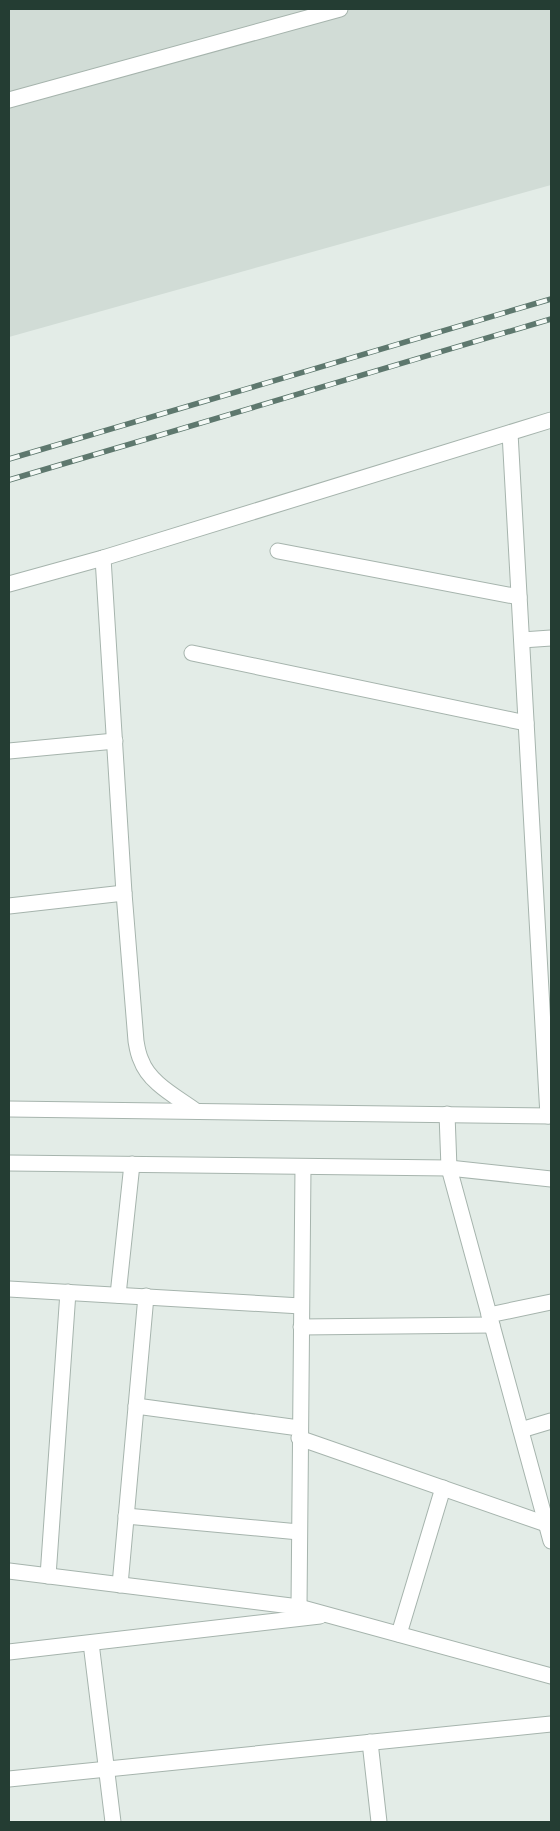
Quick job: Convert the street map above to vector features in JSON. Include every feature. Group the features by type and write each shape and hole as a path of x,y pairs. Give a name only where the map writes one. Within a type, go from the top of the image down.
{"street":[{"path":"9,100 340,9"},
{"path":"9,584 103,558 551,420"},
{"path":"9,1109 550,1116 510,433"},
{"path":"278,551 519,597"},
{"path":"103,558 124,893 136,1041 141,1061 146,1071 157,1083 196,1111"},
{"path":"522,640 551,638"},
{"path":"192,653 526,723"},
{"path":"9,751 115,741"},
{"path":"9,906 124,893"},
{"path":"447,1114 449,1168 551,1541"},
{"path":"9,1163 449,1168 551,1179"},
{"path":"118,1295 132,1164"},
{"path":"299,1607 299,1433 303,1167"},
{"path":"9,1289 301,1306"},
{"path":"48,1576 68,1292"},
{"path":"120,1585 146,1296"},
{"path":"301,1327 491,1320 551,1302"},
{"path":"136,1406 299,1433 443,1488 546,1524"},
{"path":"521,1430 551,1422"},
{"path":"399,1634 443,1488"},
{"path":"126,1516 299,1532"},
{"path":"9,1571 299,1607 551,1676"},
{"path":"9,1652 329,1615"},
{"path":"91,1643 112,1822"},
{"path":"9,1779 551,1724"},
{"path":"370,1742 379,1822"}],"shaded area":[{"path":"9,9 551,9 551,185 9,337"}],"railway":[{"path":"9,459 551,299"},
{"path":"9,480 551,319"}]}
